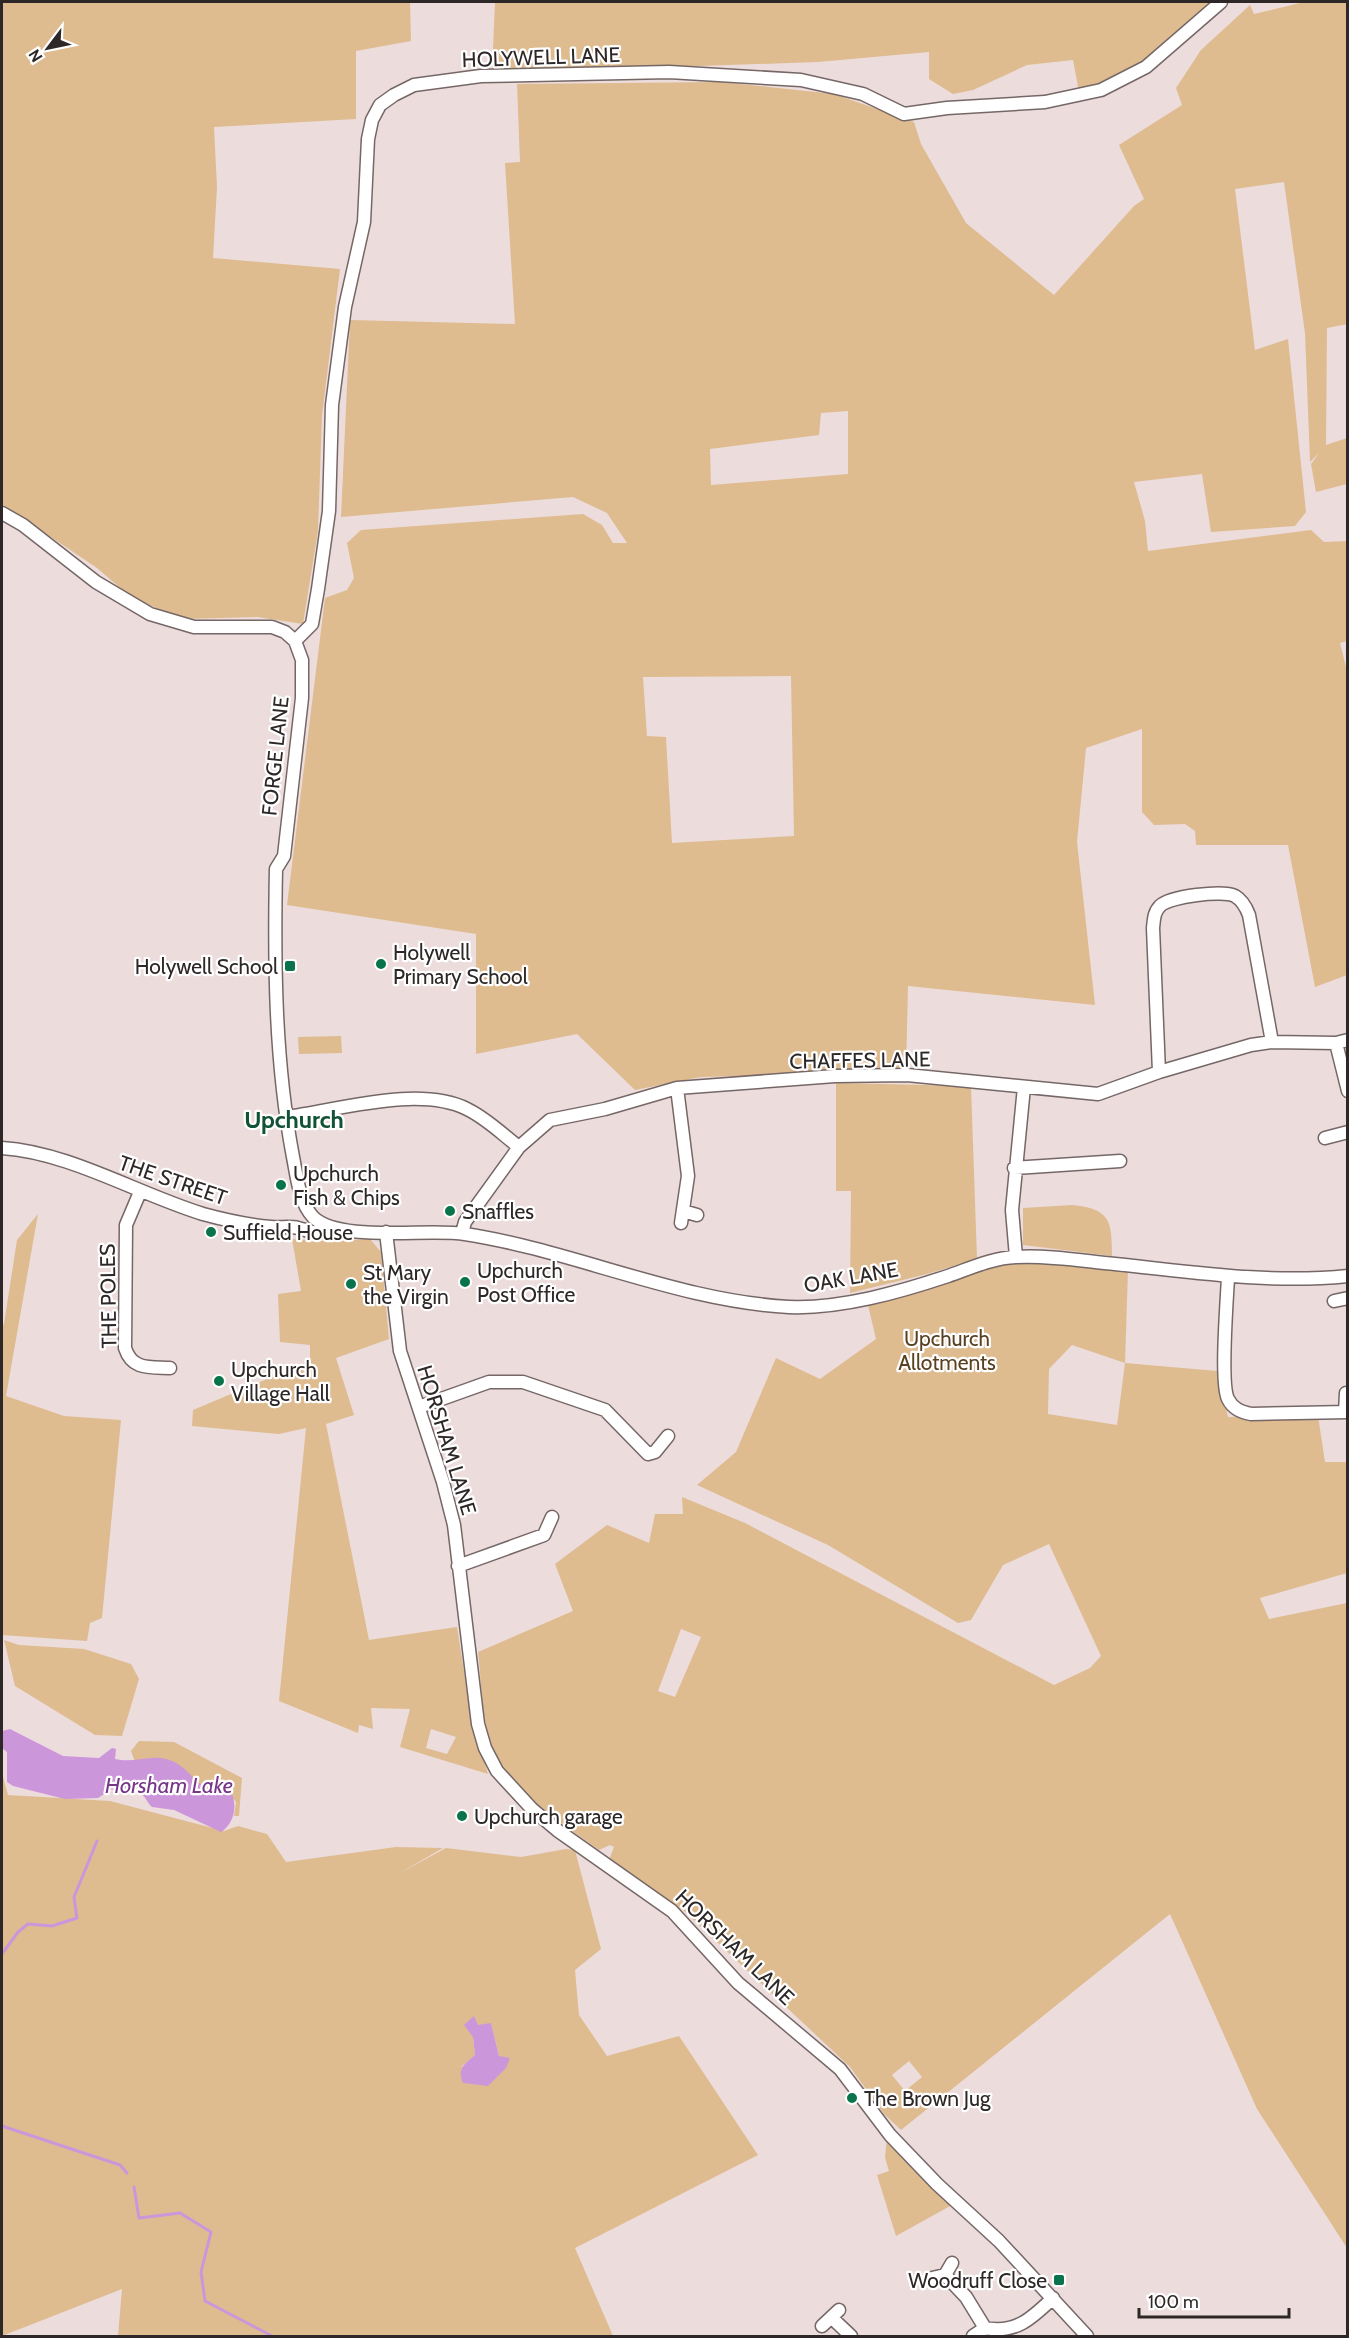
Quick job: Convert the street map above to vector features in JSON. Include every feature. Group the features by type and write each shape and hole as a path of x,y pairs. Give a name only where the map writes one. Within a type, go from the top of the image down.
{"street":[{"name":"HOLYWELL LANE","path":"295,641 312,624 318,589 329,511 332,405 345,308 364,222 368,139 372,120 380,105 394,95 421,84 481,76 669,72 801,80 863,94 904,114 947,108 1045,102 1101,90 1146,67 1221,2"},
{"path":"2,513 23,525 96,582 150,614 194,627 268,626 285,632 295,641"},
{"name":"FORGE LANE","path":"295,641 303,660 302,698 284,856 276,869 275,1003 279,1069 286,1117 304,1203"},
{"path":"1160,1072 1154,914 1160,906 1174,898 1228,894 1244,904 1250,915 1272,1042"},
{"path":"1342,1041 1347,1091"},
{"name":"CHAFFES LANE","path":"462,1233 465,1222 519,1147 550,1120 605,1109 677,1088 835,1076 907,1075 1098,1094 1160,1072 1251,1045 1272,1042 1342,1041"},
{"path":"1016,1257 1012,1210 1014,1168 1024,1087"},
{"path":"677,1088 688,1176 682,1217 697,1215"},
{"path":"286,1117 402,1099 430,1098 468,1109 519,1147"},
{"path":"1324,1138 1347,1132"},
{"name":"THE STREET","path":"2,1148 17,1149 77,1167 140,1192 221,1218 264,1226 299,1228 318,1233 333,1228"},
{"path":"1014,1168 1120,1161"},
{"name":"THE POLES","path":"140,1192 126,1225 125,1348 128,1359 136,1366 170,1368"},
{"name":"OAK LANE","path":"304,1203 313,1216 333,1228 386,1232 462,1233 541,1248 625,1274 726,1298 791,1307 813,1306 897,1290 991,1260 1016,1257 1277,1280 1347,1276"},
{"path":"299,1228 313,1216"},
{"name":"HORSHAM LANE","path":"386,1232 399,1347 449,1502 479,1728 489,1756 507,1784 557,1830 672,1911 738,1983 840,2069 890,2135 937,2184 999,2241 1087,2337"},
{"path":"1228,1276 1225,1387 1227,1398 1238,1410 1251,1414 1346,1412 1346,1393"},
{"path":"1334,1300 1347,1298"},
{"path":"419,1407 485,1383 515,1380 550,1389 604,1410 648,1454 657,1450 668,1436"},
{"path":"458,1566 544,1535 552,1517"},
{"path":"932,2278 945,2275 952,2263"},
{"path":"945,2275 966,2298 985,2328 998,2331 1013,2329 1030,2320 1053,2298"},
{"path":"822,2326 836,2314 851,2337"},
{"path":"973,2337 985,2328"}],"green space":[{"path":"2,2 410,2 411,41 356,51 356,119 214,127 217,187 213,258 340,269 322,416 318,531 303,624 257,617 184,619 132,598 97,568 2,504"},
{"path":"495,2 1211,2 1157,55 1121,77 1079,92 1073,60 1027,65 973,90 953,94 929,79 929,52 818,62 492,73"},
{"path":"1304,2 1347,2 1348,324 1327,328 1326,445 1347,438 1347,484 1316,492 1311,464 1319,453 1310,462 1305,333 1284,182 1235,189 1255,350 1288,339 1306,512 1295,526 1211,532 1202,474 1134,482 1145,521 1148,551 1311,530 1324,542 1347,541 1347,641 1340,643 1348,675 1347,975 1315,987 1288,845 1196,845 1195,831 1185,824 1154,825 1142,812 1142,729 1086,748 1077,842 1095,1005 908,986 906,1071 701,1077 635,1090 577,1034 476,1054 476,934 287,905 325,598 347,590 354,578 347,543 361,530 583,514 602,525 613,543 627,543 607,513 573,497 341,517 350,320 515,324 505,163 520,162 517,84 721,82 834,94 914,122 921,144 966,223 1054,295 1134,206 1144,199 1119,145 1182,105 1176,88 1201,50 1250,5 1254,14","holes":["848,411 848,474 711,485 710,449 819,435 821,413","791,676 794,836 672,843 666,737 647,736 643,677"]},
{"path":"341,1036 342,1053 299,1054 298,1037"},
{"path":"836,1083 971,1086 977,1259 850,1293 851,1191 836,1191"},
{"path":"1072,1205 1094,1210 1106,1218 1111,1233 1112,1256 1023,1245 1023,1208"},
{"path":"38,1214 6,1396 64,1416 121,1420 102,1618 90,1623 87,1641 2,1635 2,1326 17,1240"},
{"path":"292,1239 329,1241 370,1239 381,1252 389,1339 336,1358 354,1415 326,1424 369,1640 457,1627 471,1716 488,1774 400,1747 410,1709 371,1708 373,1729 359,1725 358,1733 279,1701 306,1428 279,1434 192,1426 193,1410 310,1361 310,1345 280,1342 278,1294 301,1291","holes":["431,1729 456,1737 447,1754 426,1748"]},
{"name":"Upchurch Allotments","path":"1013,1262 1128,1270 1125,1363 1217,1371 1228,1417 1318,1416 1325,1462 1347,1462 1347,1573 1260,1598 1269,1619 1347,1603 1347,2248 1257,2109 1170,1914 901,2130 884,2114 850,2067 684,1911 609,1860 614,1847 610,1845 599,1850 528,1797 496,1757 487,1733 478,1652 573,1611 555,1564 607,1525 649,1543 655,1514 683,1514 682,1497 745,1523 1054,1685 1090,1668 1101,1656 1049,1544 1003,1565 971,1620 958,1623 828,1545 697,1485 736,1452 776,1358 820,1379 876,1339 867,1301","holes":["1072,1345 1125,1363 1117,1425 1048,1414 1049,1369","681,1629 701,1637 675,1697 658,1691","909,2061 922,2077 905,2091 892,2075"]},
{"path":"4,1640 19,1645 84,1649 131,1664 139,1679 122,1736 95,1735 15,1686"},
{"path":"139,1741 174,1742 242,1778 239,1816 234,1816 236,1802 224,1788 212,1791 135,1762 131,1751"},
{"path":"2,1773 8,1795 110,1801 224,1831 238,1826 267,1834 286,1862 396,1847 443,1848 398,1874 446,1848 521,1857 566,1849 575,1850 601,1949 575,1970 579,2015 607,2056 679,2036 758,2155 575,2248 613,2336 118,2336 122,2289 2,2336","holes":["491,2023 499,2056 461,2067 475,2055 473,2037"]},
{"path":"887,2137 952,2205 896,2236 877,2175 889,2171 885,2158"}],"water":[{"name":"Horsham Lake","path":"10,1729 63,1756 99,1758 112,1748 116,1749 115,1759 161,1758 169,1760 181,1766 207,1789 230,1790 234,1801 234,1813 229,1824 221,1832 174,1810 152,1807 138,1793 112,1789 98,1798 65,1799 13,1786 7,1782 7,1752 2,1748 2,1731"},
{"path":"474,2016 478,2025 491,2023 499,2056 510,2058 506,2068 488,2086 463,2083 461,2078 461,2070 475,2055 473,2037 464,2025"}],"waterway":[{"path":"2,1954 18,1932 28,1924 52,1926 77,1918 74,1897 97,1841"},
{"path":"2,2126 120,2165 127,2173"},
{"path":"134,2187 139,2218 180,2213 211,2232 201,2272 205,2301 272,2336"}],"place":[{"name":"Holywell Primary School","path":"381,964"},
{"name":"Holywell School","path":"290,966"},
{"name":"Upchurch Fish & Chips","path":"281,1185"},
{"name":"Snaffles","path":"450,1211"},
{"name":"Suffield House","path":"211,1232"},
{"name":"Upchurch Post Office","path":"465,1282"},
{"name":"St Mary the Virgin","path":"351,1284"},
{"name":"Upchurch Village Hall","path":"219,1381"},
{"name":"Upchurch garage","path":"462,1816"},
{"name":"The Brown Jug","path":"852,2098"},
{"name":"Woodruff Close","path":"1059,2280"}],"district":[{"name":"Upchurch","path":"294,1119"}]}
